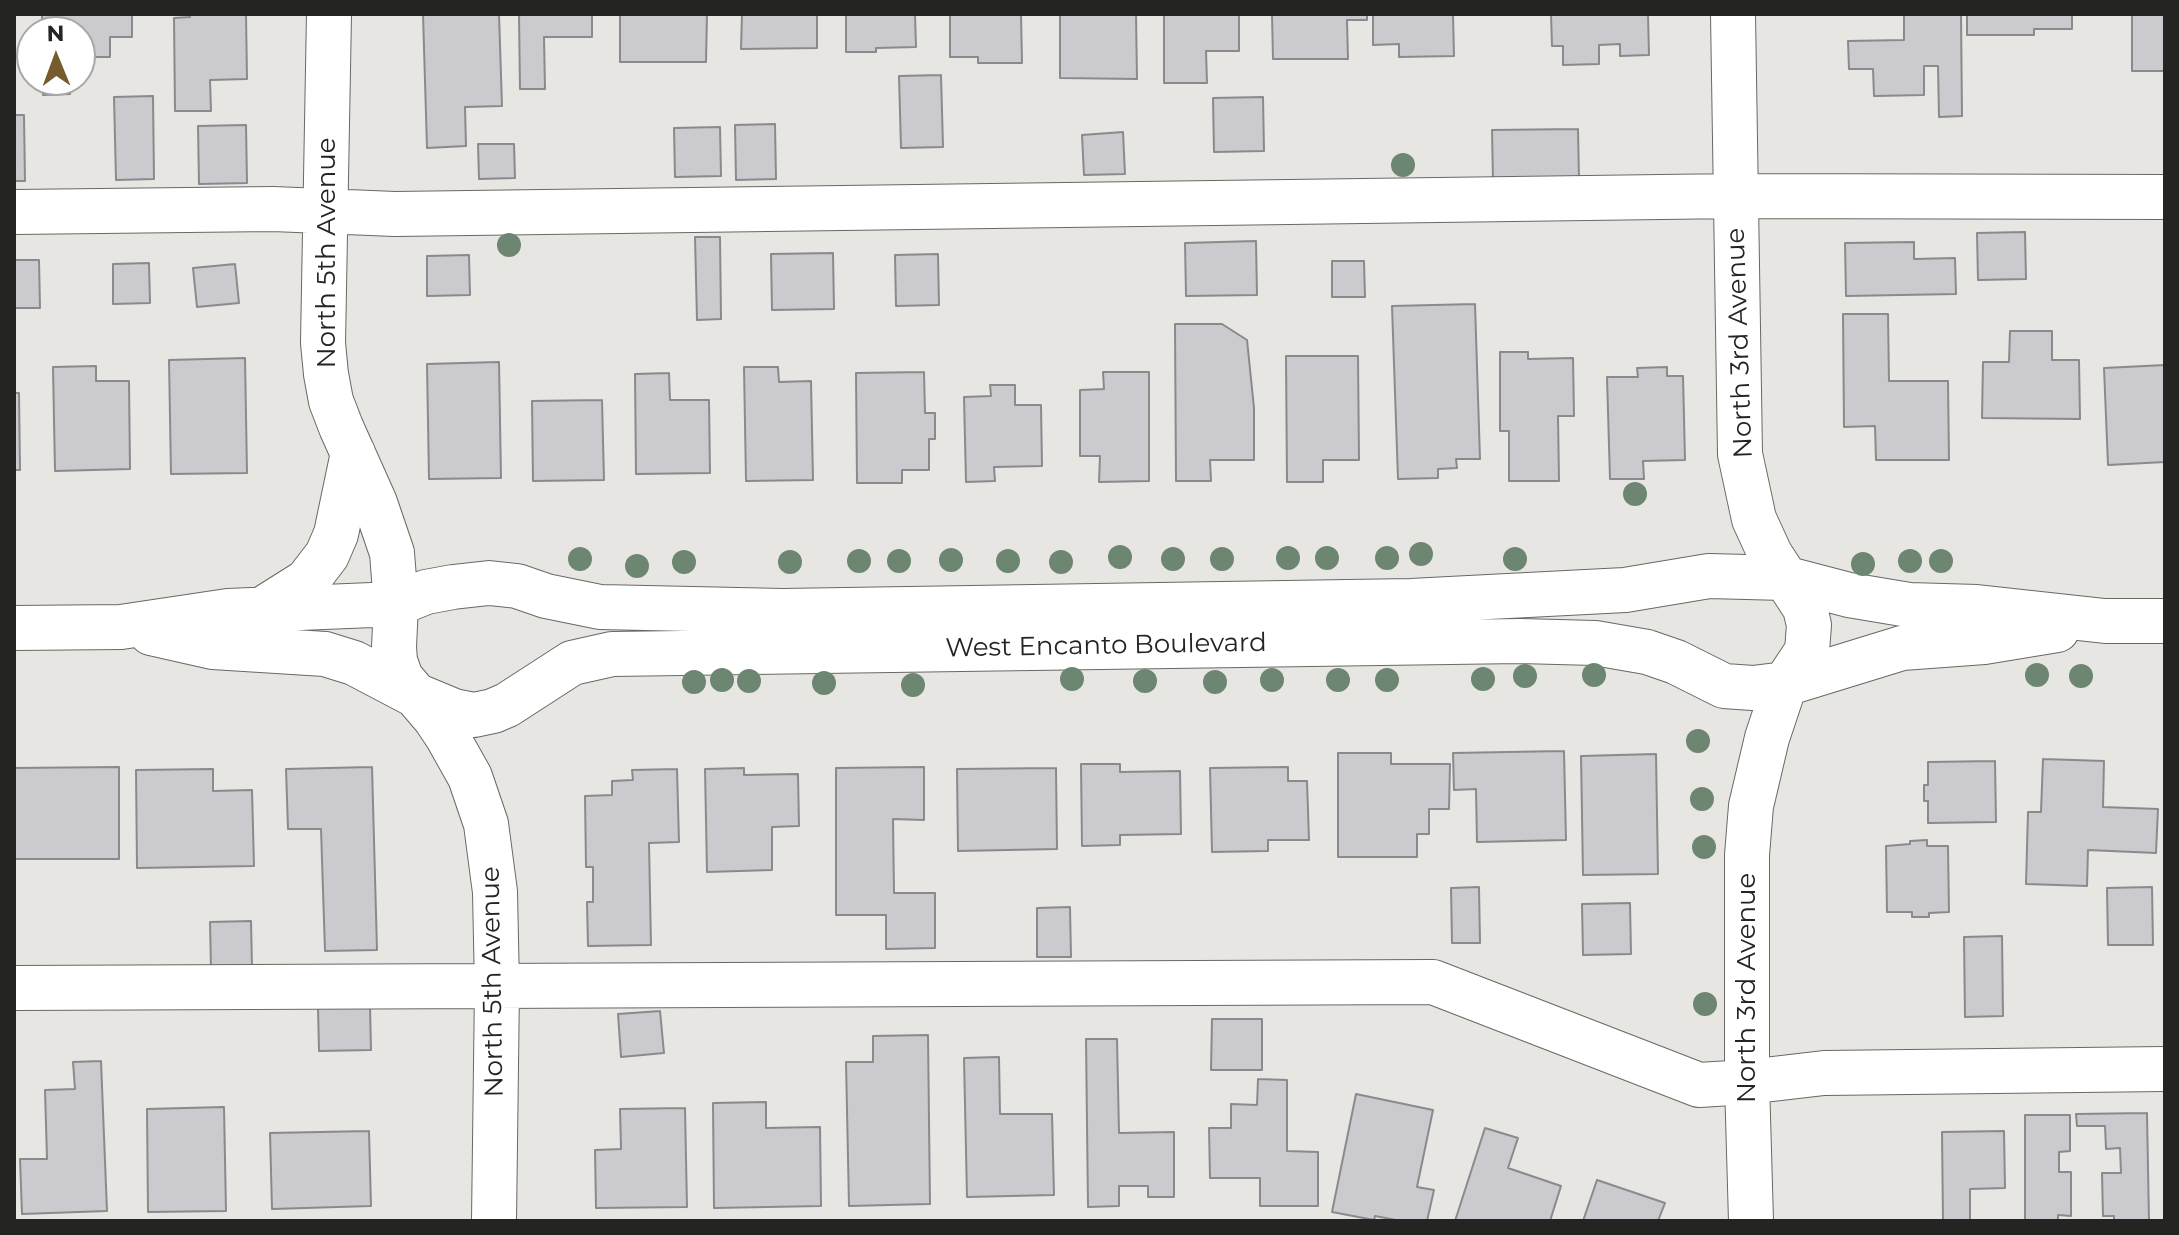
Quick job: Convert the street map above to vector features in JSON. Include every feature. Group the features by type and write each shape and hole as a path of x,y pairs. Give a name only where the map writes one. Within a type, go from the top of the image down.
{"street":[{"name":"North 5th Avenue","path":"329,14 323,343 326,374 331,401 375,503 392,553 396,604 393,627 395,661 401,678 435,718 470,777 486,824 495,892 497,987 494,1221"},
{"name":"North 3rd Avenue","path":"1733,14 1740,454 1754,519 1770,554 1805,608 1809,625 1807,651 1785,684 1767,738 1751,806 1747,855 1747,1082 1751,1221"},
{"path":"14,212 273,209 395,214 1736,196 2165,197"},
{"path":"261,610 307,581 327,555 336,534 353,453"},
{"name":"West Encanto Boulevard","path":"14,628 121,627 228,611 396,604 426,592 489,583 517,586 546,596 600,607 783,611 1411,601 1625,590 1709,576 1784,578 1849,595 1909,605 1977,607 2105,621 2165,621"},
{"name":"West Encanto Boulevard","path":"121,627 213,647 325,654 354,663 413,694 454,711 474,715 507,705 572,663 612,654 1520,641 1595,643 1647,652 1676,662 1724,686 1753,688 1785,684 1902,648 1984,642 2105,621"},
{"path":"14,988 1433,982 1699,1085 1824,1073 2165,1069"}],"building":[{"path":"132,14 132,37 110,37 110,57 96,57 96,16 42,16"},
{"path":"190,14 246,14 247,79 210,80 211,111 175,111 174,18 190,17"},
{"path":"423,14 499,14 502,106 465,107 466,146 427,148"},
{"path":"519,14 592,14 592,37 544,37 545,89 520,89"},
{"path":"620,14 707,14 706,62 620,62"},
{"path":"742,14 817,14 817,48 741,49"},
{"path":"846,14 915,14 916,47 846,52"},
{"path":"950,14 1021,14 1022,63 978,63 978,57 950,57"},
{"path":"1060,14 1136,14 1137,79 1060,78"},
{"path":"1164,14 1239,14 1239,51 1206,51 1207,83 1164,83"},
{"path":"1272,14 1367,14 1367,20 1347,20 1348,59 1273,59"},
{"path":"1373,14 1453,14 1454,56 1399,57 1399,44 1373,45"},
{"path":"1551,14 1648,14 1649,55 1620,56 1620,44 1599,45 1599,64 1563,65 1563,46 1552,46"},
{"path":"1904,14 1961,14 1962,116 1939,117 1938,66 1924,66 1924,95 1874,96 1873,69 1849,69 1848,41 1904,40"},
{"path":"1967,14 2072,14 2072,29 2034,29 2034,35 1967,35"},
{"path":"2132,14 2165,14 2165,71 2132,71"},
{"path":"941,75 943,147 901,148 899,76"},
{"path":"153,96 154,179 116,180 114,97"},
{"path":"1263,97 1264,151 1214,152 1213,98"},
{"path":"14,115 24,115 25,181 14,181"},
{"path":"775,124 776,179 736,180 735,125"},
{"path":"246,125 247,183 199,184 198,126"},
{"path":"720,127 721,176 675,177 674,128"},
{"path":"1578,129 1579,180 1493,182 1492,130"},
{"path":"1123,132 1125,174 1084,175 1082,135"},
{"path":"478,144 514,144 515,178 479,179"},
{"path":"2025,232 2026,279 1978,280 1977,233"},
{"path":"695,237 720,237 721,319 697,320"},
{"path":"1256,241 1257,295 1186,296 1185,243"},
{"path":"1914,242 1914,259 1955,258 1956,294 1846,296 1845,243"},
{"path":"833,253 834,309 772,310 771,254"},
{"path":"938,254 939,305 896,306 895,255"},
{"path":"469,255 470,295 427,296 427,256"},
{"path":"14,260 39,260 40,308 14,308"},
{"path":"1332,261 1364,261 1365,297 1332,297"},
{"path":"149,263 150,303 113,304 113,264"},
{"path":"235,264 239,303 197,307 193,268"},
{"path":"1475,304 1480,459 1456,459 1457,468 1438,469 1438,478 1398,479 1392,306"},
{"path":"1843,314 1888,314 1889,381 1948,381 1949,460 1876,460 1875,426 1844,427"},
{"path":"1175,324 1222,324 1247,340 1254,408 1254,460 1210,460 1211,481 1176,481"},
{"path":"2010,331 2052,331 2052,360 2079,360 2080,419 1982,418 1983,362 2009,362"},
{"path":"1500,352 1528,352 1528,359 1573,358 1574,416 1558,416 1559,481 1509,481 1509,431 1500,431"},
{"path":"1286,356 1358,356 1359,460 1323,460 1323,482 1287,482"},
{"path":"245,358 247,473 171,474 169,360"},
{"path":"499,362 501,478 429,479 427,364"},
{"path":"2165,365 2165,462 2108,465 2104,368"},
{"path":"96,366 96,381 129,381 130,469 55,471 53,367"},
{"path":"744,367 778,367 779,382 811,381 813,480 746,481"},
{"path":"1667,367 1667,376 1683,376 1685,460 1643,461 1644,479 1610,479 1607,377 1638,377 1637,368"},
{"path":"924,372 925,413 935,413 935,439 929,439 929,470 902,470 902,483 857,483 856,373"},
{"path":"1103,372 1149,372 1149,481 1099,482 1100,456 1080,456 1080,390 1104,389"},
{"path":"669,373 670,400 709,400 710,473 636,474 635,374"},
{"path":"990,385 1015,385 1015,405 1041,405 1042,466 994,467 995,481 966,482 964,397 991,396"},
{"path":"14,393 19,393 20,470 14,470"},
{"path":"602,400 604,480 533,481 532,401"},
{"path":"1564,751 1566,840 1477,842 1476,789 1454,790 1453,753"},
{"path":"1338,753 1391,753 1391,764 1450,764 1449,809 1429,809 1429,834 1417,834 1417,857 1338,857"},
{"path":"1656,754 1658,874 1583,875 1581,756"},
{"path":"2043,759 2104,761 2103,807 2158,809 2156,853 2088,850 2087,886 2026,884 2028,812 2041,812"},
{"path":"1995,761 1996,822 1928,823 1924,785 1928,785 1928,762"},
{"path":"1081,764 1120,764 1120,772 1180,771 1181,834 1120,835 1120,845 1082,846"},
{"path":"119,767 119,859 14,859 14,768"},
{"path":"372,767 377,950 325,951 321,829 288,829 286,769"},
{"path":"924,767 924,820 893,819 894,893 935,893 935,948 886,949 886,915 836,915 836,768"},
{"path":"1288,767 1288,781 1307,781 1309,840 1268,840 1268,851 1212,852 1210,768"},
{"path":"744,768 744,775 798,774 799,826 772,827 772,870 707,872 705,769"},
{"path":"1056,768 1057,849 958,851 957,769"},
{"path":"213,769 213,791 252,790 254,866 137,868 136,770"},
{"path":"677,769 679,842 649,843 651,945 588,946 587,902 593,902 593,867 586,867 585,796 612,795 612,781 633,780 632,770"},
{"path":"1927,840 1927,846 1948,846 1949,912 1912,917 1912,912 1887,912 1886,846"},
{"path":"1479,887 1480,943 1452,943 1451,888"},
{"path":"2152,887 2153,945 2108,945 2107,888"},
{"path":"1630,903 1631,954 1583,955 1582,904"},
{"path":"1070,907 1071,957 1037,957 1037,908"},
{"path":"251,921 252,967 211,968 210,922"},
{"path":"2002,936 2003,1016 1965,1017 1964,937"},
{"path":"370,1006 371,1050 319,1051 318,1007"},
{"path":"660,1011 664,1053 621,1057 618,1014"},
{"path":"1212,1019 1262,1019 1262,1070 1211,1070"},
{"path":"928,1035 930,1204 849,1206 846,1062 873,1062 873,1036"},
{"path":"1086,1039 1117,1039 1119,1133 1174,1132 1174,1197 1148,1197 1148,1186 1119,1186 1119,1206 1088,1207"},
{"path":"999,1057 1000,1114 1052,1114 1054,1195 967,1197 964,1058"},
{"path":"101,1061 107,1211 22,1214 20,1159 47,1159 45,1090 75,1089 73,1062"},
{"path":"1258,1079 1287,1080 1287,1151 1318,1152 1318,1206 1260,1206 1260,1178 1210,1178 1209,1128 1231,1128 1231,1104 1257,1105"},
{"path":"1356,1094 1433,1110 1417,1187 1434,1190 1427,1221 1401,1221 1375,1216 1374,1220 1332,1212"},
{"path":"766,1102 766,1128 820,1127 821,1206 714,1208 713,1103"},
{"path":"224,1107 226,1211 148,1212 147,1109"},
{"path":"685,1108 687,1207 596,1208 595,1150 621,1149 620,1109"},
{"path":"2147,1113 2149,1221 2114,1221 2114,1216 2103,1216 2102,1173 2121,1173 2120,1148 2106,1149 2105,1126 2077,1126 2076,1114"},
{"path":"2025,1115 2070,1115 2070,1151 2059,1152 2059,1172 2071,1172 2071,1216 2058,1215 2058,1221 2025,1221"},
{"path":"1485,1128 1518,1138 1508,1168 1561,1186 1550,1221 1455,1221"},
{"path":"369,1131 371,1206 272,1209 270,1133"},
{"path":"2004,1131 2005,1188 1970,1189 1970,1221 1943,1221 1942,1132"},
{"path":"1597,1180 1665,1203 1658,1221 1583,1221"}]}
